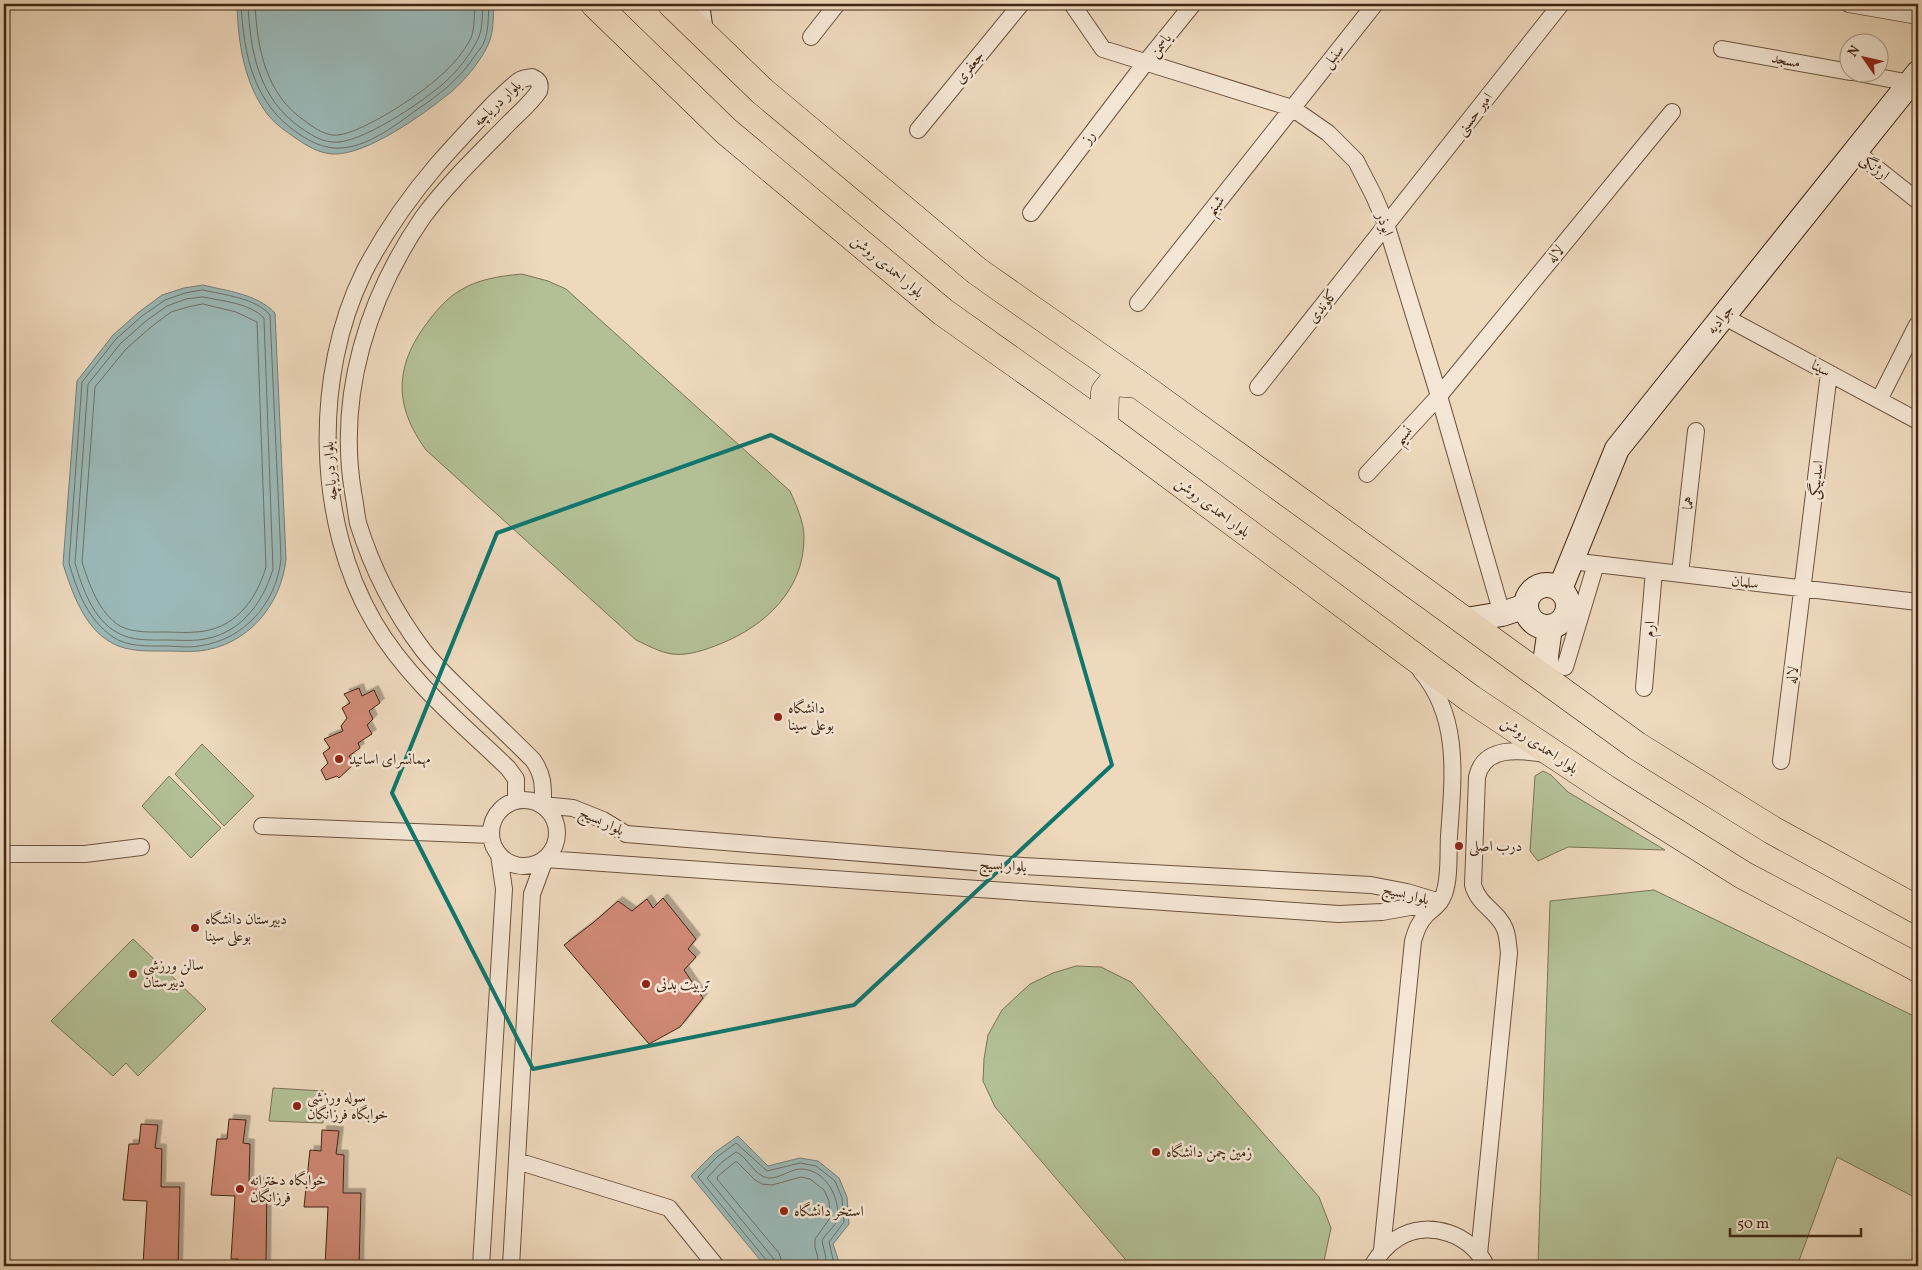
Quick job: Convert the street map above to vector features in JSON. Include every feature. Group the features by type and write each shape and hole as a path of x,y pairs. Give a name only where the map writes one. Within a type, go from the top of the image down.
{"highway":[{"name":"بلوار احمدی روشن","path":"595,4 726,131 943,312 1104,426 1471,698 1556,756 1743,875 1878,946"},
{"path":"672,4 762,91 977,271 1138,384 1466,620 1557,673 1637,746 1764,825 1918,910"},
{"path":"1104,426 1105,392 1113,382 1138,384"},
{"path":"1878,946 1918,962"},
{"path":"1878,946 1918,968"}],"main road":[{"path":"697,4 701,32"},
{"name":"جوادیه","path":"1560,589 1616,449 1914,78"},
{"path":"1542,585 1551,585 1560,589 1567,596 1569,606 1566,616 1560,624 1550,628 1541,627 1533,623 1528,615 1526,606 1528,597 1542,585"},
{"path":"1466,620 1502,614 1526,606"},
{"path":"1550,628 1546,656 1557,673"}],"street":[{"path":"811,37 837,4"},
{"name":"جعفری","path":"918,130 1021,4"},
{"name":"ابوذر","path":"1072,4 1102,49 1292,108 1328,133 1356,161 1386,224 1439,396 1502,614"},
{"name":"یاسمن","path":"1146,62 1193,4"},
{"name":"سنبل","path":"1292,108 1375,4"},
{"name":"امیر حسنی","path":"1386,224 1561,4"},
{"path":"1849,4 1918,16"},
{"name":"مسجد","path":"1722,49 1840,70"},
{"name":"رز","path":"1031,213 1146,62"},
{"path":"1890,76 1914,78"},
{"name":"بلوار دریاچه","path":"516,800 516,779 508,768 421,685 390,645 365,606 353,581 339,534 330,484 327,444 331,387 342,331 352,300 374,253 413,193 446,154 516,83 532,77 539,82 539,92 479,154 424,216 380,290 367,325 356,366 349,441 351,476 358,522 370,555 387,592 410,632 439,668 532,760 541,772 544,786 543,805"},
{"name":"شبنم","path":"1138,303 1292,108"},
{"name":"لاله","path":"1439,396 1672,112"},
{"name":"ارژنگی","path":"1855,151 1918,202"},
{"name":"کلوندی","path":"1258,387 1386,224"},
{"name":"سینا","path":"1723,316 1918,421"},
{"path":"1879,400 1917,325"},
{"name":"اسدبیگی","path":"1802,588 1829,373"},
{"name":"نسیم","path":"1367,474 1439,396"},
{"name":"هما","path":"1680,574 1696,431"},
{"name":"سلمان","path":"1571,561 1918,602"},
{"path":"1557,673 1596,564"},
{"name":"ارم","path":"1644,688 1654,571"},
{"name":"لاله","path":"1781,761 1802,588"},
{"path":"1382,1250 1413,941 1419,924 1440,902 1446,885 1452,794 1450,730 1445,712 1431,682 1411,658 1394,642"},
{"path":"1482,1260 1509,953 1505,929 1496,916 1478,899 1473,885 1477,777 1481,765 1497,753 1519,750 1556,756"},
{"path":"516,800 534,801 543,805 551,812 556,821 557,842 552,852 545,859 526,867 506,862 493,846 490,835 497,813 505,805 516,800"},
{"name":"بلوار بسیج","path":"543,805 573,808 603,820 626,834 1023,866 1371,885 1407,892 1440,902"},
{"path":"262,826 490,835"},
{"path":"4,854 85,854 141,847"},
{"path":"481,1266 504,889 499,855"},
{"path":"511,1266 532,894 545,859"},
{"name":"بلوار بسیج","path":"545,859 1339,914 1382,912 1440,902"},
{"path":"517,1161 669,1208 716,1266"},
{"path":"1372,1266 1382,1250 1399,1237 1418,1230 1440,1230 1459,1237 1482,1260"}],"highlighted area":[{"path":"771,435 1058,579 1112,765 854,1005 533,1069 392,793 497,533"}],"green space":[{"path":"522,274 548,281 566,289 790,491 803,525 802,557 797,574 779,604 752,627 720,644 684,654 662,652 636,640 426,450 408,418 402,387 408,355 416,339 437,310 459,291 481,281"},
{"path":"202,744 254,796 224,826 175,774"},
{"path":"1543,771 1551,775 1568,792 1665,850 1568,847 1538,861 1530,851 1535,776"},
{"path":"169,776 221,828 191,858 142,806"},
{"path":"1654,890 1918,1018 1918,1199 1837,1157 1797,1266 1575,1266 1538,1263 1550,901"},
{"name":"سالن ورزشی دبیرستان","path":"133,939 206,1009 138,1076 126,1063 113,1076 51,1021"},
{"name":"زمین چمن دانشگاه","path":"1076,966 1101,967 1131,982 1319,1197 1331,1228 1323,1266 1131,1266 995,1107 983,1081 984,1059 988,1035 1002,1010 1030,984 1053,973"},
{"name":"سوله ورزشی خوابگاه فرزانگان","path":"273,1088 324,1091 323,1123 269,1121"}],"water":[{"path":"237,4 494,4 492,30 488,45 467,76 456,87 440,101 394,132 361,148 346,153 332,154 313,149 289,134 271,119 260,103 253,90 244,62"},
{"path":"203,285 251,297 260,301 275,313 286,559 283,576 269,607 259,621 232,641 216,648 199,651 131,649 112,643 94,628 80,608 63,564 77,381 113,335 139,312 162,295 184,288"},
{"name":"استخر دانشگاه","path":"738,1136 768,1166 800,1158 818,1161 839,1178 847,1197 849,1224 833,1244 839,1262 833,1266 765,1266 691,1176 714,1153"}],"building":[{"path":"359,688 362,696 374,690 380,703 369,711 373,719 367,725 372,734 358,743 360,748 349,756 354,764 339,778 337,776 326,780 321,770 328,763 323,753 330,748 324,739 343,731 341,726 347,718 342,708 350,703 344,694"},
{"name":"تربیت بدنی","path":"663,898 696,939 688,949 696,957 684,970 703,998 680,1027 649,1044 564,945 618,901 632,911 647,899 653,908"},
{"name":"خوابگاه دخترانه فرزانگان","path":"229,1119 246,1120 243,1143 250,1144 249,1182 267,1182 266,1264 237,1266 238,1259 231,1259 235,1196 211,1195 217,1139 227,1139"},
{"path":"141,1124 158,1125 155,1148 162,1149 161,1187 180,1187 178,1266 150,1266 150,1263 143,1264 147,1201 123,1200 129,1144 139,1144"},
{"name":"خوابگاه دخترانه فرزانگان","path":"322,1130 339,1131 336,1154 344,1155 343,1193 361,1193 359,1266 325,1266 328,1207 304,1207 310,1150 321,1151"}],"place":[{"name":"دانشگاه بوعلی سینا","path":"778,717"},
{"name":"مهمانسرای اساتید","path":"339,759"},
{"name":"درب اصلی","path":"1459,846"},
{"name":"دبیرستان دانشگاه بوعلی سینا","path":"195,928"},
{"name":"سالن ورزشی دبیرستان","path":"133,974"},
{"name":"تربیت بدنی","path":"646,984"},
{"name":"سوله ورزشی خوابگاه فرزانگان","path":"297,1106"},
{"name":"زمین چمن دانشگاه","path":"1156,1152"},
{"name":"خوابگاه دخترانه فرزانگان","path":"240,1189"},
{"name":"استخر دانشگاه","path":"784,1211"}]}
